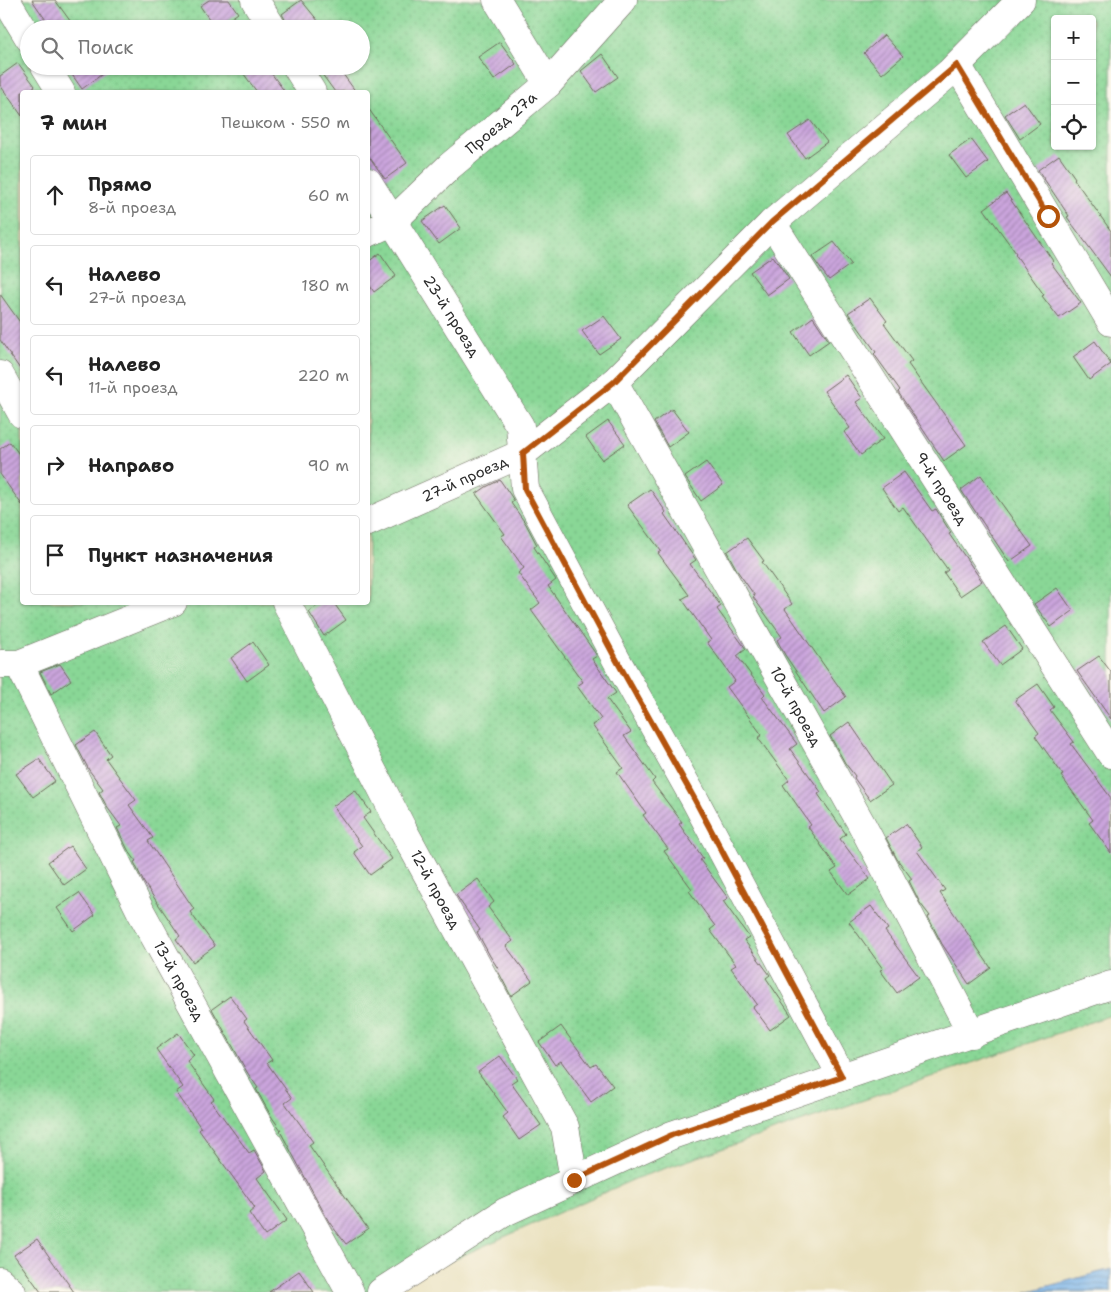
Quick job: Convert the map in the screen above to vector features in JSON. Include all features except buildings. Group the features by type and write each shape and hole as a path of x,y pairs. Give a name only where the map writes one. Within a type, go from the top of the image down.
{"street":[{"path":"6,0 20,23"},
{"path":"255,0 267,20"},
{"path":"497,0 548,84"},
{"name":"Проезд 27а","path":"370,232 392,222 450,166 548,84 623,0"},
{"name":"27-й проезд","path":"370,521 523,453 614,382 772,222 957,65 1021,0"},
{"path":"957,65 1111,322"},
{"path":"51,75 60,90"},
{"path":"302,75 311,90"},
{"name":"23-й проезд","path":"370,185 520,426 525,489 616,659 695,800 842,1077"},
{"name":"9-й проезд","path":"772,222 1111,754"},
{"name":"10-й проезд","path":"614,382 861,823 972,1034"},
{"path":"10,664 124,611 157,605"},
{"name":"12-й проезд","path":"288,605 402,828 565,1127 574,1180"},
{"name":"13-й проезд","path":"10,664 141,912 350,1292"},
{"path":"381,1292 505,1212 672,1135 1111,985"},
{"path":"0,1281 12,1292"}],"green space":[{"path":"0,0 1111,0 1111,1015 637,1178 380,1292 0,1292"}],"water":[{"path":"1111,1269 1111,1292 1026,1292"}],"route":[{"path":"574,1180 672,1135 842,1077 695,800 616,659 525,489 523,453 614,382 772,222 957,65 1048,216"}]}
